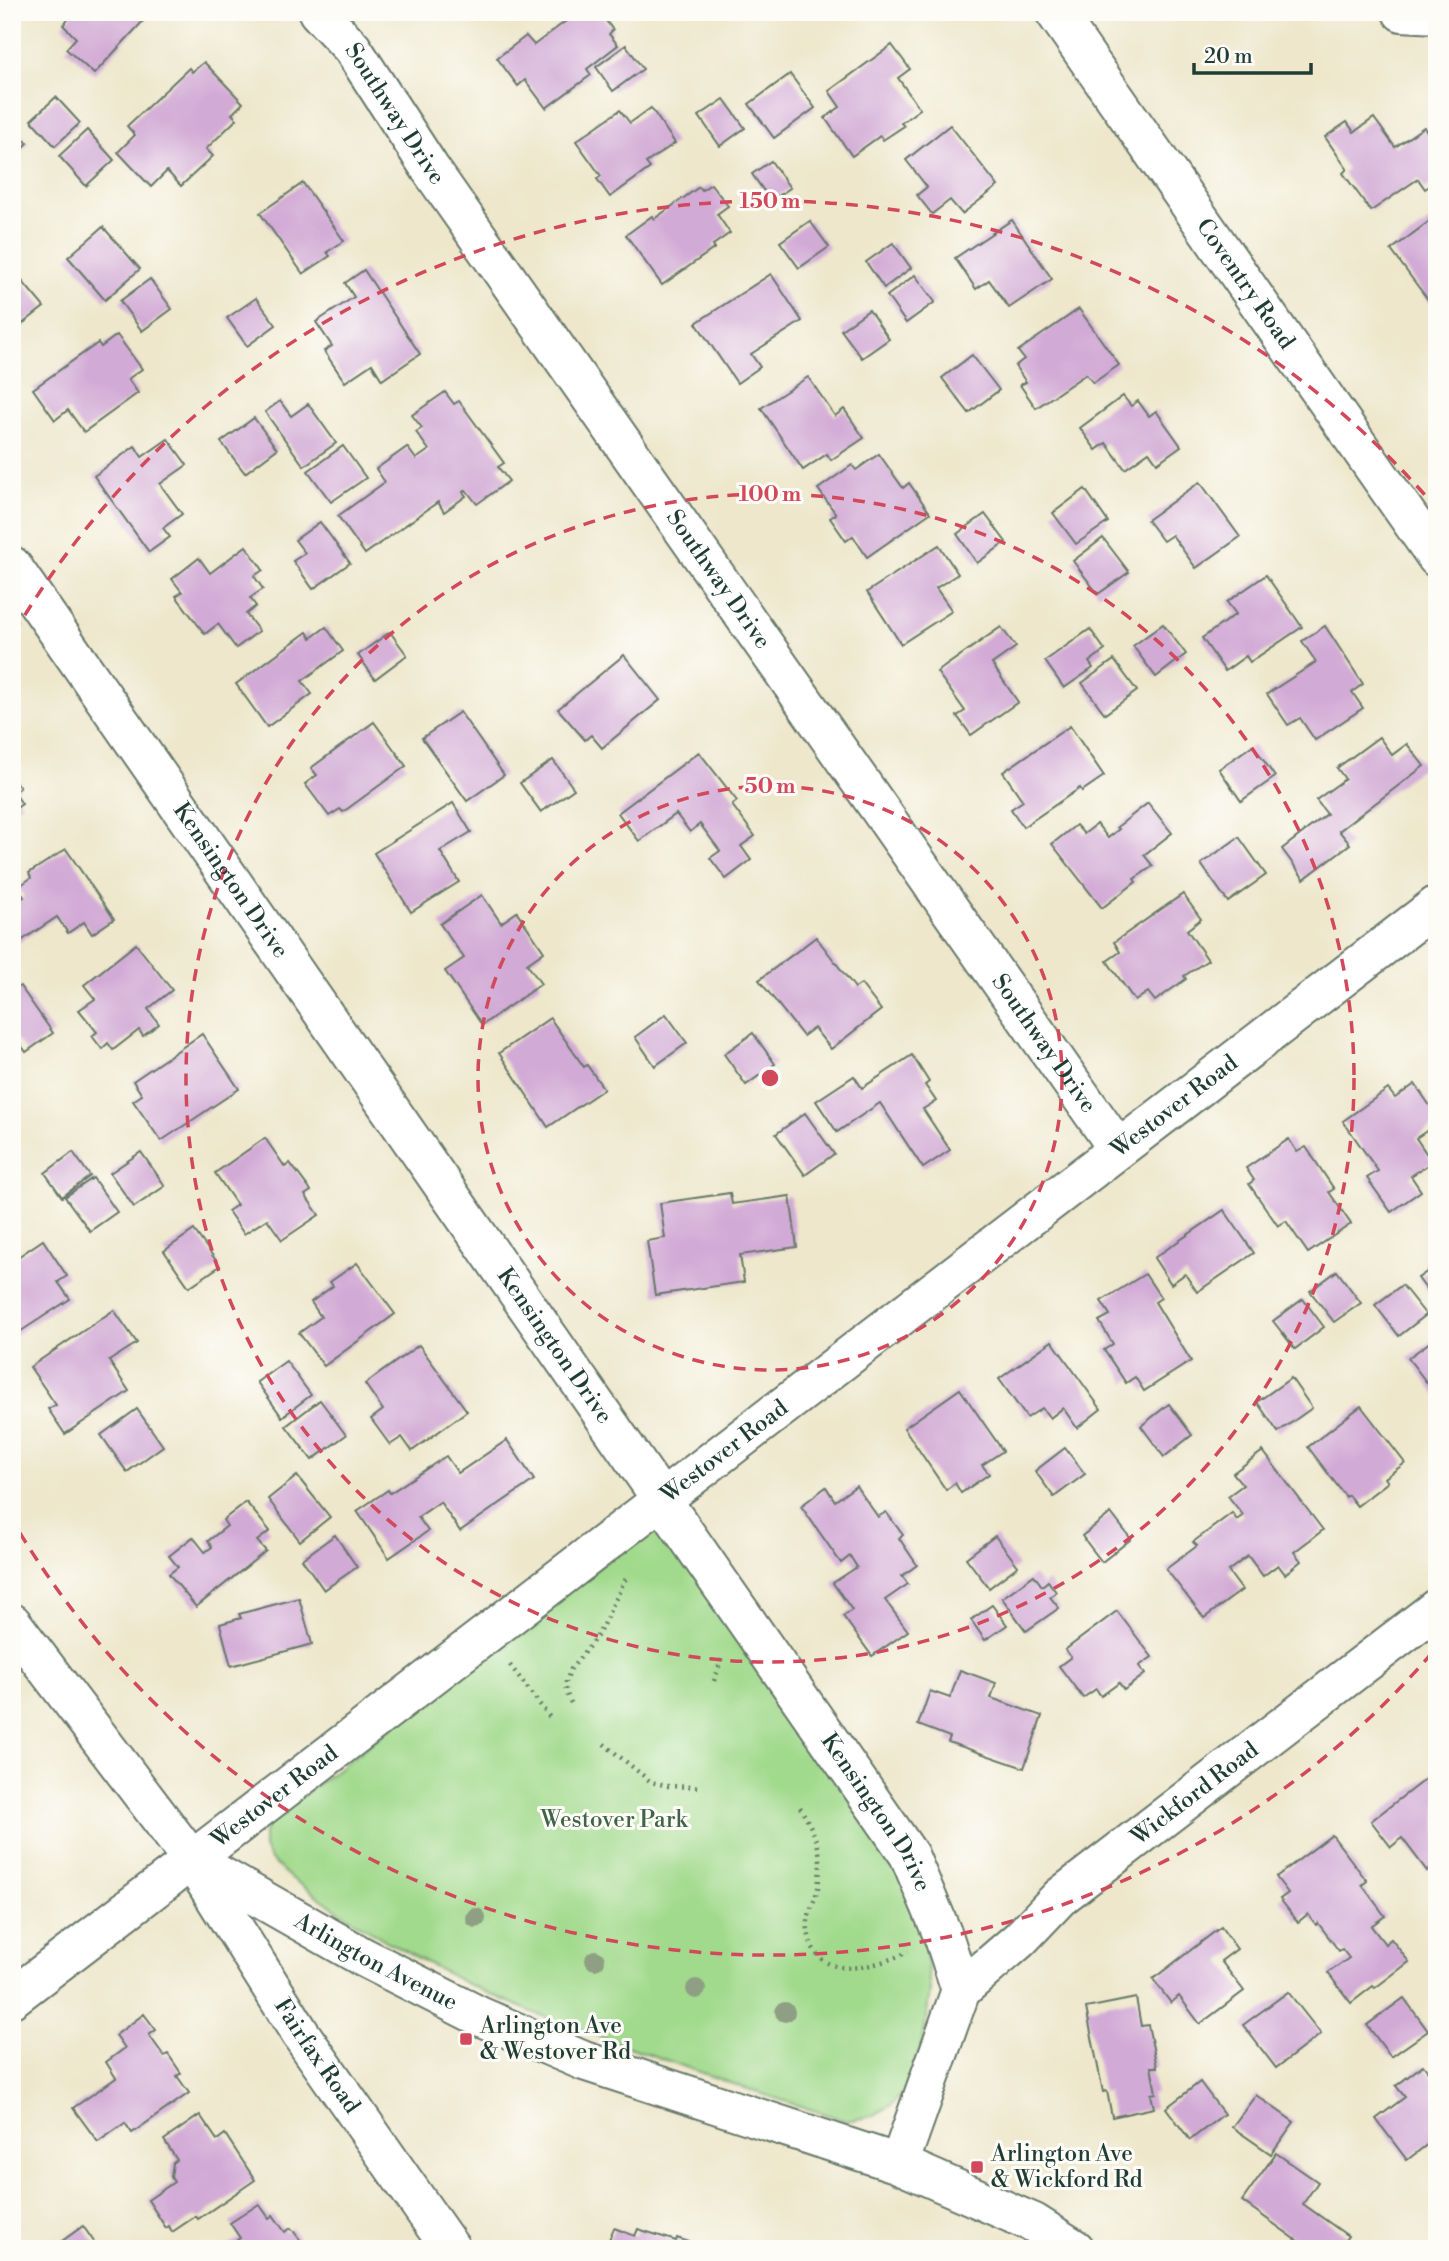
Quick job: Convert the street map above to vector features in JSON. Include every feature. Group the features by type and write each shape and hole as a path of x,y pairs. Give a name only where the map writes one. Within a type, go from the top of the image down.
{"street":[{"name":"Southway Drive","path":"318,12 352,48 431,170 1118,1149"},
{"path":"1402,12 1437,14"},
{"name":"Coventry Road","path":"1061,13 1437,558"},
{"name":"Kensington Drive","path":"12,566 909,1855 944,1938 961,1990"},
{"name":"Westover Road","path":"12,1998 1437,905"},
{"name":"Wickford Road","path":"961,1990 1020,1939 1060,1898 1437,1608"},
{"name":"Arlington Avenue","path":"12,1623 191,1859 363,1956 479,2016 584,2061 898,2164 1034,2223 1075,2249"},
{"name":"Fairfax Road","path":"191,1859 300,2033 451,2249"},
{"path":"898,2164 961,1990"}],"path":[{"path":"571,1703 566,1692 566,1681 571,1669 598,1635 628,1575"},
{"path":"486,1633 551,1719"},
{"path":"714,1681 724,1651"},
{"path":"604,1744 652,1782 668,1786 702,1787"},
{"path":"800,1807 816,1835 820,1860 818,1888 808,1929 821,1958 831,1965 852,1968 881,1964 914,1949"}],"green space":[{"name":"Westover Park","path":"658,1531 673,1543 901,1867 923,1928 930,1991 923,2042 904,2092 890,2106 872,2116 847,2121 744,2088 537,2014 465,1983 388,1942 333,1907 287,1875 270,1859 264,1848 264,1833 269,1822 642,1534"}],"building":[{"path":"74,12 137,12 145,19 94,74 66,49 76,38 63,25"},
{"path":"578,12 599,12 613,30 609,34 618,45 587,69 591,75 546,108 525,80 518,86 497,58 526,36 534,45"},
{"path":"626,45 643,69 613,91 596,67"},
{"path":"892,45 910,69 898,78 920,109 901,123 904,126 883,140 880,136 852,156 825,118 840,107 829,91"},
{"path":"204,62 243,103 232,114 237,119 206,149 213,156 181,186 167,171 151,187 118,152 135,135 127,126 189,68 192,72"},
{"path":"790,74 815,108 774,138 749,104"},
{"path":"56,97 80,123 55,146 31,120"},
{"path":"724,99 745,128 720,146 699,116"},
{"path":"651,108 675,143 646,163 650,168 610,197 597,179 601,176 576,141 620,110 630,123"},
{"path":"1374,118 1395,147 1424,127 1437,146 1437,181 1425,189 1418,179 1371,211 1343,173 1347,169 1325,137 1347,122 1354,132"},
{"path":"950,125 998,186 962,214 950,200 932,214 917,195 927,187 906,160"},
{"path":"12,128 28,143 12,159"},
{"path":"87,130 114,160 86,186 59,156"},
{"path":"771,161 790,188 771,201 752,174"},
{"path":"303,183 344,241 327,252 330,256 303,274 260,213"},
{"path":"711,184 728,206 717,214 730,233 713,245 715,248 662,285 626,235 699,187 702,190"},
{"path":"1435,217 1437,220 1437,312 1391,250"},
{"path":"1012,220 1052,279 1009,308 989,280 976,289 955,258"},
{"path":"810,221 829,247 799,268 780,242"},
{"path":"103,227 140,269 105,300 68,257"},
{"path":"893,243 911,268 884,288 866,262"},
{"path":"12,269 44,307 12,332"},
{"path":"364,270 420,354 382,380 372,364 345,382 324,351 332,346 316,322 354,297 345,283"},
{"path":"771,274 802,321 751,354 760,367 737,383 696,323"},
{"path":"915,275 935,302 906,323 887,296"},
{"path":"150,279 172,309 142,331 120,301"},
{"path":"256,298 276,325 247,346 227,318"},
{"path":"1079,309 1119,365 1093,383 1086,374 1036,408 1020,385 1026,382 1015,366 1024,359 1018,351"},
{"path":"869,310 889,339 862,358 841,330"},
{"path":"117,335 142,369 128,379 138,393 84,432 68,410 55,420 33,389 98,343 101,347"},
{"path":"972,355 999,390 969,413 942,378"},
{"path":"808,377 835,416 844,409 864,438 831,460 827,454 803,470 761,408"},
{"path":"445,392 454,404 459,401 504,463 498,467 509,481 477,504 466,490 463,492 466,496 444,512 438,502 365,554 338,516 385,482 376,469 407,447 416,459 429,450 416,432 422,428 412,415"},
{"path":"1123,396 1131,406 1138,401 1149,416 1156,411 1181,446 1157,463 1149,452 1125,469 1106,443 1096,450 1080,428"},
{"path":"280,401 291,416 308,404 336,443 304,466 265,412"},
{"path":"254,418 277,449 245,473 221,442"},
{"path":"168,439 187,465 160,484 182,514 163,528 170,537 149,552 94,476 135,446 142,457"},
{"path":"343,446 366,478 331,502 308,471"},
{"path":"879,454 903,488 909,483 930,513 867,557 853,536 846,541 830,518 836,514 818,489 852,465 856,470"},
{"path":"1200,482 1240,537 1196,568 1172,535 1163,541 1147,520"},
{"path":"1085,489 1108,522 1076,544 1053,513"},
{"path":"985,514 1006,542 977,563 957,534"},
{"path":"320,522 350,563 313,589 293,561 305,553 295,540"},
{"path":"1103,538 1129,572 1098,594 1073,561"},
{"path":"939,545 958,574 936,588 952,611 901,644 867,592"},
{"path":"246,546 263,570 254,576 263,589 250,598 256,606 246,614 259,631 236,648 218,624 205,634 176,596 182,592 172,579 199,558 210,573"},
{"path":"1266,575 1302,627 1250,662 1246,656 1225,671 1202,638 1236,614 1227,602"},
{"path":"1163,624 1186,654 1156,677 1133,646"},
{"path":"1325,626 1363,684 1352,692 1363,708 1315,740 1300,718 1288,725 1267,694 1316,662 1302,641"},
{"path":"326,627 343,651 302,681 312,694 267,727 236,684 307,632 311,638"},
{"path":"1001,627 1016,647 992,664 1018,702 971,735 957,716 965,711 937,672"},
{"path":"1090,629 1105,650 1089,662 1093,668 1064,688 1045,661"},
{"path":"390,632 407,655 375,679 358,655"},
{"path":"624,655 660,700 602,748 591,735 585,740 558,709"},
{"path":"1114,660 1137,691 1105,714 1082,683"},
{"path":"460,712 504,775 467,801 422,738"},
{"path":"374,722 406,766 343,812 340,809 329,816 305,784 317,775 311,768"},
{"path":"1070,726 1104,776 1082,791 1080,788 1023,827 1011,809 1023,801 1003,772"},
{"path":"1379,737 1392,755 1407,744 1424,766 1339,831 1350,844 1304,879 1282,849 1327,814 1316,800 1345,779 1337,768"},
{"path":"1253,745 1275,777 1241,801 1219,769"},
{"path":"699,752 737,801 732,805 755,836 741,846 751,860 726,879 710,858 720,851 700,824 690,832 676,814 639,841 618,813"},
{"path":"553,760 574,789 541,812 520,783"},
{"path":"12,777 20,788 14,792 22,804 12,811"},
{"path":"453,803 471,832 440,851 459,882 411,912 374,853"},
{"path":"1148,803 1172,833 1144,855 1153,866 1102,908 1052,844 1076,825 1084,834 1097,824 1108,838 1119,829 1117,827"},
{"path":"1239,837 1266,875 1228,902 1201,864"},
{"path":"66,849 114,919 92,934 84,922 68,933 57,917 15,945 12,942 12,905 24,897 18,887 31,878 29,873"},
{"path":"1183,894 1201,919 1187,930 1208,960 1155,1001 1148,992 1135,1001 1107,961 1120,952 1114,942"},
{"path":"482,895 501,923 517,912 544,952 527,964 541,984 482,1025 445,971 464,958 440,924"},
{"path":"816,937 855,988 861,984 881,1010 831,1049 814,1028 803,1036 759,980"},
{"path":"136,944 172,990 148,1009 159,1024 143,1036 139,1030 113,1050 108,1043 102,1049 92,1036 97,1032 79,1010 95,999 84,985"},
{"path":"20,986 53,1033 26,1052 12,1033 12,991"},
{"path":"666,1014 687,1043 655,1066 635,1037"},
{"path":"550,1018 584,1067 587,1065 604,1089 548,1127 499,1053"},
{"path":"753,1033 775,1064 746,1085 724,1054"},
{"path":"202,1034 239,1089 161,1141 133,1101 142,1095 133,1081"},
{"path":"912,1055 929,1082 925,1085 936,1101 923,1109 950,1150 923,1168 880,1103 837,1132 816,1101 854,1076 862,1088"},
{"path":"1415,1084 1437,1116 1437,1124 1416,1138 1432,1162 1411,1176 1421,1191 1391,1212 1367,1178 1378,1171 1343,1121 1388,1089 1395,1098"},
{"path":"805,1113 834,1154 805,1175 776,1134"},
{"path":"265,1138 285,1167 290,1163 311,1191 305,1195 319,1215 282,1240 267,1219 244,1234 228,1211 237,1205 215,1173"},
{"path":"1289,1139 1297,1152 1306,1147 1334,1189 1329,1192 1351,1224 1308,1253 1286,1221 1278,1226 1249,1184 1254,1180 1246,1168"},
{"path":"73,1152 90,1176 62,1197 45,1173"},
{"path":"141,1152 165,1186 134,1207 110,1173"},
{"path":"93,1178 117,1212 90,1231 65,1197"},
{"path":"730,1193 732,1204 790,1196 797,1247 740,1255 744,1282 655,1295 647,1241 665,1238 660,1203"},
{"path":"1224,1210 1254,1253 1197,1292 1185,1274 1171,1284 1154,1258"},
{"path":"194,1230 220,1266 189,1287 164,1251"},
{"path":"43,1240 67,1276 58,1282 70,1299 12,1337 12,1261"},
{"path":"357,1263 395,1314 324,1366 299,1333 321,1317 311,1302 333,1286 330,1282"},
{"path":"1437,1265 1437,1304 1418,1278"},
{"path":"1337,1271 1361,1303 1334,1322 1310,1291"},
{"path":"1145,1274 1161,1298 1155,1302 1191,1361 1144,1391 1135,1377 1126,1383 1104,1350 1113,1344 1099,1321 1110,1315 1101,1301"},
{"path":"1402,1285 1426,1315 1399,1336 1375,1305"},
{"path":"1303,1299 1324,1327 1295,1349 1273,1321"},
{"path":"114,1310 137,1343 109,1361 129,1391 65,1434 48,1409 56,1405 30,1367"},
{"path":"1437,1337 1437,1396 1408,1358"},
{"path":"1052,1341 1101,1409 1077,1428 1063,1408 1050,1418 1042,1408 1027,1418 999,1379"},
{"path":"419,1345 467,1411 412,1451 402,1437 390,1445 371,1419 383,1410 365,1384"},
{"path":"286,1361 311,1395 282,1417 257,1382"},
{"path":"1291,1378 1312,1408 1278,1432 1257,1402"},
{"path":"960,1389 1003,1451 982,1465 989,1474 961,1493 955,1483 946,1490 904,1428"},
{"path":"320,1400 346,1435 312,1460 286,1426"},
{"path":"1169,1404 1192,1435 1164,1457 1141,1426"},
{"path":"1361,1406 1405,1463 1385,1478 1388,1482 1357,1506 1348,1495 1346,1497 1308,1447"},
{"path":"137,1409 163,1446 127,1472 101,1435"},
{"path":"507,1440 534,1480 460,1531 440,1502 418,1517 428,1531 389,1558 357,1511 446,1456 458,1473"},
{"path":"1065,1448 1085,1474 1054,1497 1035,1471"},
{"path":"1263,1451 1323,1530 1294,1552 1301,1561 1285,1574 1278,1565 1263,1576 1248,1556 1228,1571 1242,1590 1204,1618 1166,1569 1197,1546 1193,1542 1232,1513 1237,1520 1243,1515 1228,1496 1243,1485 1233,1473"},
{"path":"297,1476 330,1517 300,1541 268,1499"},
{"path":"856,1486 878,1517 886,1512 903,1535 899,1538 917,1565 902,1576 908,1584 885,1600 908,1631 872,1656 843,1616 852,1610 833,1583 857,1567 850,1556 841,1563 801,1506 826,1487 835,1501"},
{"path":"246,1502 270,1531 257,1541 266,1551 196,1607 169,1574 178,1567 169,1556 193,1537 205,1552 212,1547 208,1541 227,1526 223,1520"},
{"path":"1111,1513 1131,1539 1102,1562 1082,1536"},
{"path":"335,1535 357,1567 324,1590 302,1559"},
{"path":"995,1536 1018,1566 989,1588 966,1558"},
{"path":"1034,1575 1042,1586 1048,1581 1056,1592 1050,1597 1059,1608 1026,1631 1002,1598"},
{"path":"299,1598 312,1644 231,1666 220,1624 241,1618 239,1614"},
{"path":"992,1605 1007,1625 985,1640 971,1620"},
{"path":"1117,1611 1152,1657 1139,1666 1145,1674 1124,1690 1119,1683 1101,1696 1096,1689 1083,1698 1059,1666 1071,1657 1065,1650"},
{"path":"960,1670 996,1683 991,1698 1042,1716 1024,1768 948,1742 950,1737 918,1725 930,1691 950,1698"},
{"path":"1437,1770 1437,1863 1427,1871 1402,1838 1391,1847 1371,1821"},
{"path":"1332,1835 1367,1881 1362,1885 1385,1916 1371,1926 1385,1944 1391,1939 1409,1962 1351,2003 1328,1973 1349,1958 1342,1949 1339,1951 1308,1914 1298,1922 1280,1899 1288,1893 1276,1877"},
{"path":"1221,1927 1237,1949 1221,1961 1244,1991 1200,2024 1179,1996 1171,2003 1153,1979"},
{"path":"1288,1992 1321,2034 1276,2068 1243,2025"},
{"path":"1136,1998 1141,2026 1148,2025 1157,2067 1151,2067 1156,2093 1151,2094 1154,2108 1112,2117 1107,2091 1103,2092 1086,2008"},
{"path":"1404,1998 1428,2031 1391,2057 1367,2025"},
{"path":"144,2014 156,2030 149,2035 164,2056 168,2054 181,2073 177,2076 189,2093 132,2133 125,2123 98,2142 73,2108 116,2078 106,2062 125,2048 116,2035"},
{"path":"1423,2065 1437,2083 1437,2137 1407,2160 1376,2119 1405,2097 1396,2086"},
{"path":"1200,2082 1224,2114 1190,2140 1166,2108"},
{"path":"1256,2095 1294,2122 1271,2154 1232,2127"},
{"path":"200,2115 217,2140 225,2134 255,2180 198,2219 196,2216 172,2232 169,2226 166,2228 148,2200 174,2182 171,2177 173,2163 177,2160 164,2140"},
{"path":"1276,2153 1318,2182 1303,2204 1348,2236 1339,2249 1309,2249 1242,2201"},
{"path":"259,2204 269,2218 273,2215 285,2232 291,2228 301,2241 297,2245 300,2249 224,2249 240,2238 230,2223"},
{"path":"83,2226 99,2249 51,2249"},
{"path":"614,2228 635,2236 638,2229 710,2249 605,2249"}],"place":[{"name":"Arlington Ave & Westover Rd","path":"466,2039"},
{"name":"Arlington Ave & Wickford Rd","path":"977,2167"}]}
